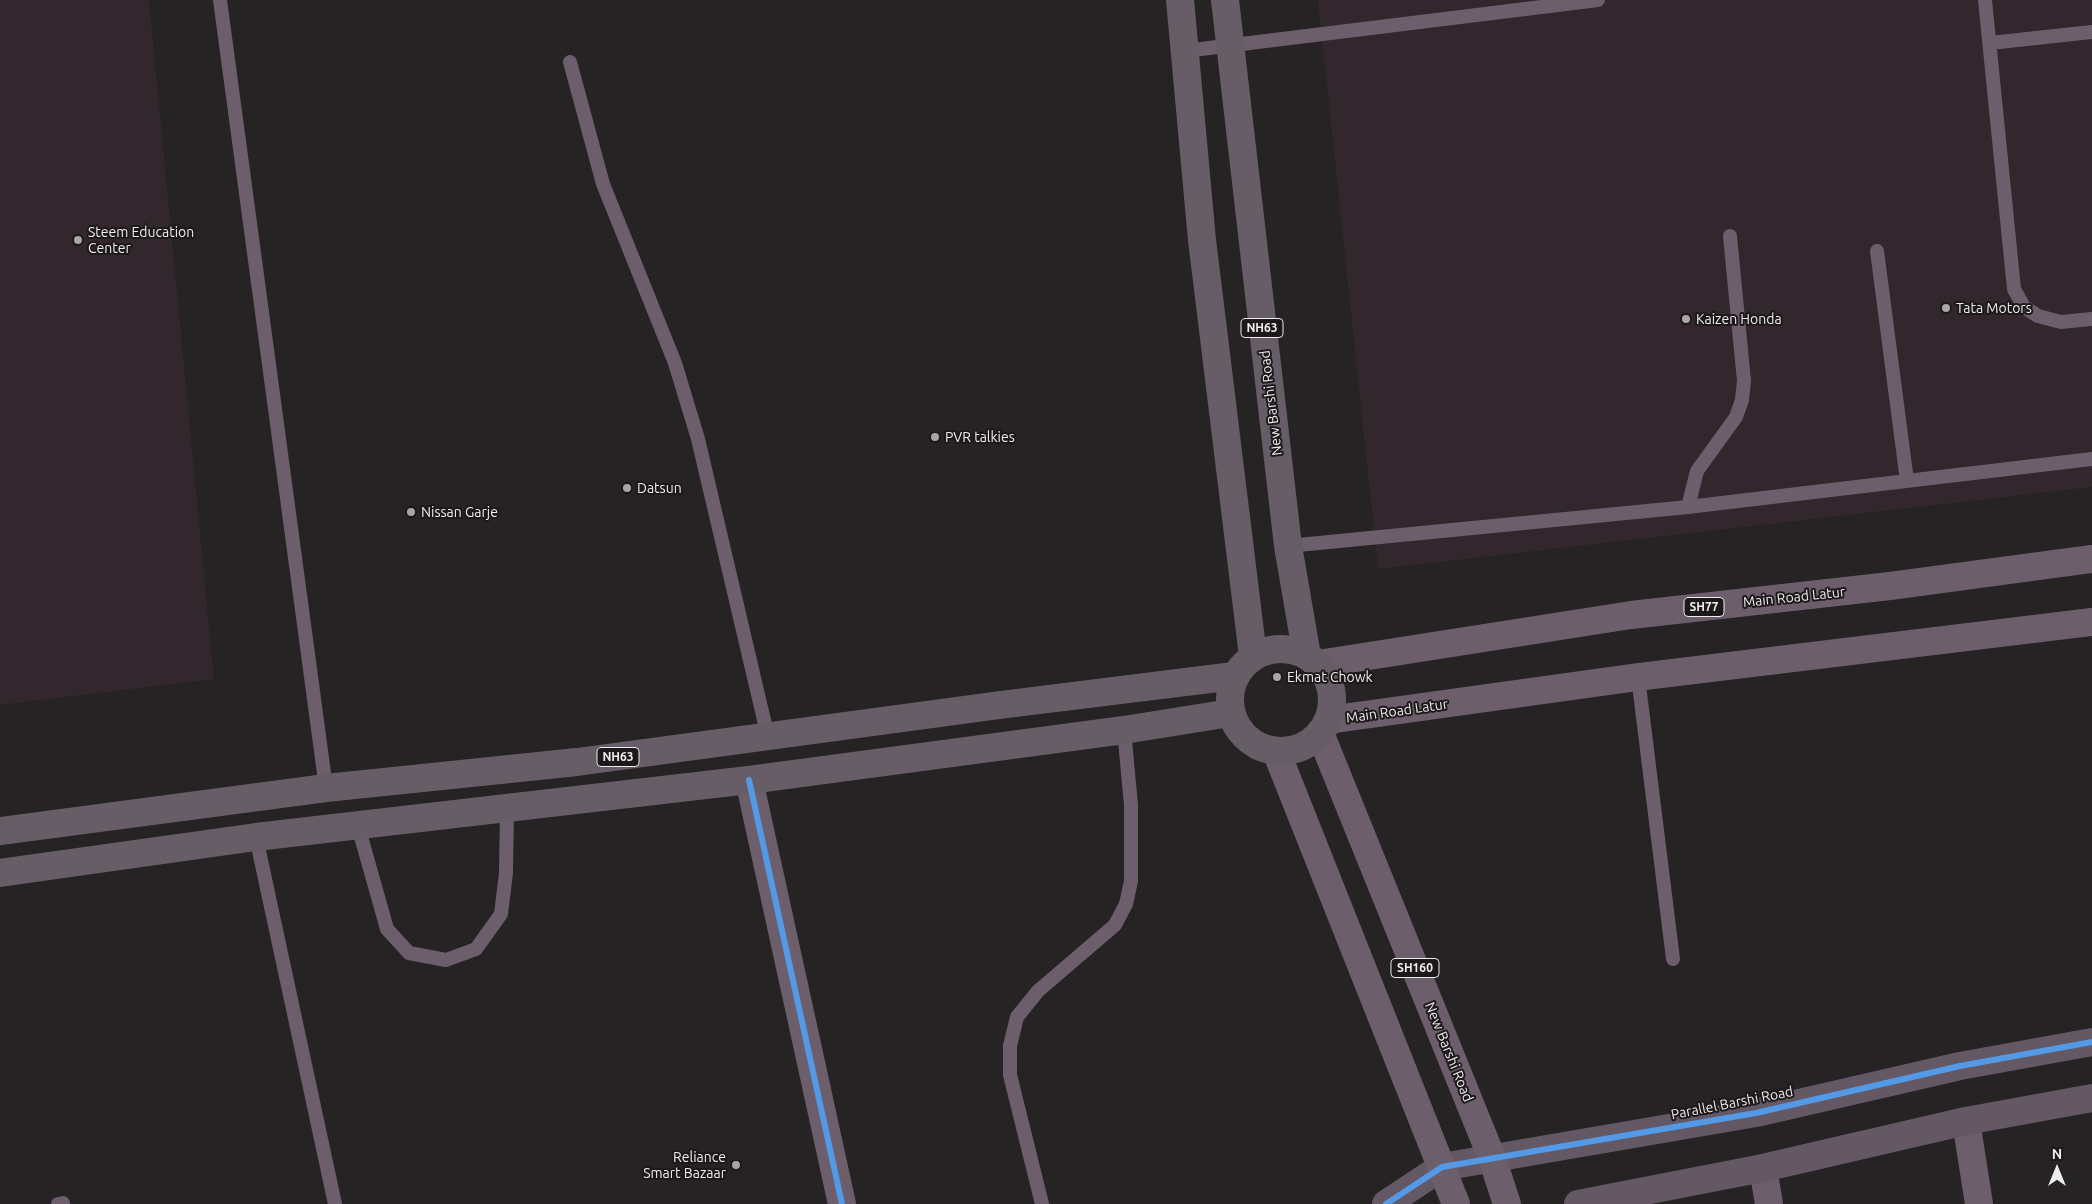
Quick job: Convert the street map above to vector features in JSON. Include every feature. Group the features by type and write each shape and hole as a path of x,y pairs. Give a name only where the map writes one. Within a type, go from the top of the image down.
{"highway":[{"path":"1180,0 1203,250 1253,656"},
{"name":"New Barshi Road","path":"1225,0 1228,45 1288,546 1312,660"},
{"path":"1312,660 1293,650 1279,649 1265,651 1253,656 1234,676 1229,695 1230,713 1237,728 1247,740 1260,748 1276,751 1300,748 1324,727"},
{"name":"NH63","path":"1312,660 1326,676 1332,690 1332,706 1324,727"},
{"name":"NH63","path":"0,831 326,788 577,762 1234,676"},
{"path":"0,873 256,837 748,780 1124,730 1230,713"}],"main road":[{"name":"Main Road Latur","path":"1312,660 1631,615 1890,586 2092,559"},
{"name":"Main Road Latur","path":"1324,727 1638,677 2092,622"},
{"name":"New Barshi Road","path":"1324,727 1492,1158 1507,1204"},
{"path":"1276,751 1456,1204"}],"street":[{"path":"748,780 842,1204"},
{"name":"Parallel Barshi Road","path":"1386,1204 1442,1167 1756,1113 1960,1066 2092,1042"},
{"path":"1578,1204 1764,1168 1966,1121 2092,1098"},
{"path":"1966,1121 1978,1204"},
{"path":"1764,1168 1769,1204"}],"lane":[{"path":"220,0 326,788"},
{"path":"1185,51 1598,0"},
{"path":"1985,0 2014,289 2024,307 2038,316 2060,322 2092,318"},
{"path":"1990,43 2092,32"},
{"path":"570,62 603,184 674,362 698,439 768,737"},
{"path":"1688,507 1697,471 1736,417 1742,400 1744,381 1730,236"},
{"path":"1877,251 1907,481"},
{"path":"1288,546 1688,507 2092,459"},
{"path":"1638,677 1673,959"},
{"path":"1042,1204 1010,1076 1010,1046 1017,1017 1038,991 1115,926 1126,904 1131,881 1131,805 1124,730"},
{"path":"358,826 387,928 409,953 446,960 476,949 501,914 506,873 507,808"},
{"path":"256,837 335,1204"}],"shaded area":[{"path":"0,0 149,0 214,679 0,705"},
{"path":"1318,0 2092,0 2092,487 1378,569"}],"cycle path":[{"path":"749,780 842,1204"},
{"path":"1386,1204 1442,1167 1756,1113 1960,1066 2092,1042"}],"place":[{"name":"Steem Education Center","path":"78,240"},
{"name":"Tata Motors","path":"1946,308"},
{"name":"Kaizen Honda","path":"1686,319"},
{"name":"PVR talkies","path":"935,437"},
{"name":"Datsun","path":"627,488"},
{"name":"Nissan Garje","path":"411,512"},
{"name":"Ekmat Chowk","path":"1277,677"},
{"name":"Reliance Smart Bazaar","path":"736,1165"}]}
